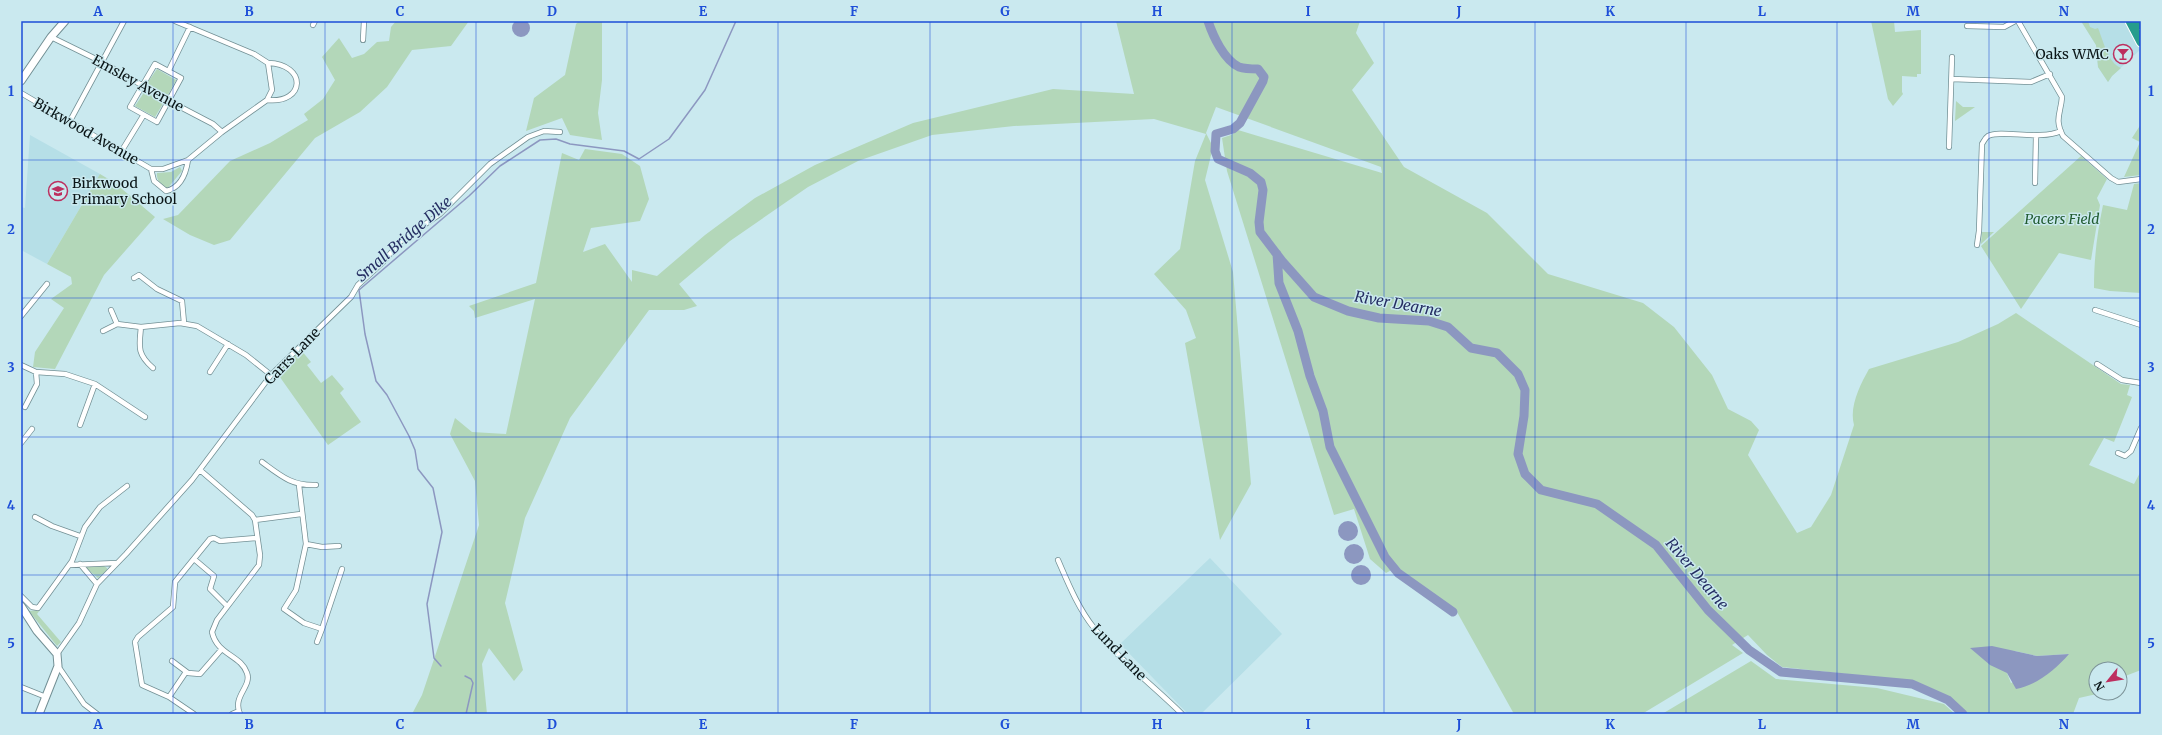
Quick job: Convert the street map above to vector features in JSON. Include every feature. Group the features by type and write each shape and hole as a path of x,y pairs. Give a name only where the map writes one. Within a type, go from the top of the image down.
{"highway":[{"path":"2134,22 2141,25"},
{"path":"2134,22 2141,42"}],"street":[{"path":"21,81 51,37 65,21"},
{"path":"70,121 124,21"},
{"name":"Birkwood Avenue","path":"21,93 121,152 151,168 163,169 188,160 222,132 267,100 277,101 284,99 296,90 298,85 296,77 292,71 283,65 268,63 254,54 176,21"},
{"path":"363,40 364,21"},
{"path":"1967,26 2004,27 2015,21"},
{"path":"2018,21 2062,97 2058,114 2061,131 2066,140 2111,178 2118,182 2141,180"},
{"path":"169,70 190,28"},
{"name":"Emsley Avenue","path":"51,37 102,62 141,86 213,124 222,132"},
{"path":"1949,147 1952,57"},
{"path":"267,100 272,90 268,63"},
{"path":"155,64 169,70 181,78 157,122 143,116 130,107 141,86 155,64"},
{"path":"1952,79 2031,82 2050,74"},
{"path":"121,152 143,116"},
{"name":"Carrs Lane","path":"57,654 79,623 97,584 200,470 271,375 352,297 358,285 383,262 402,240 440,214 490,164 528,137 544,131 560,132"},
{"path":"1977,245 1979,231 1982,144 1985,139 1994,135 2036,136 2050,135 2061,131"},
{"path":"2036,136 2036,183"},
{"name":"Birkwood Avenue","path":"151,168 154,181 166,191 176,187 183,177 188,160"},
{"path":"134,278 139,275 157,289 183,300 184,323"},
{"path":"21,316 47,284"},
{"path":"111,310 117,324"},
{"path":"2095,310 2141,325"},
{"path":"103,331 117,324 140,327 184,323 197,326 256,362 271,375"},
{"path":"140,327 139,348 144,360 153,368"},
{"path":"210,372 228,344"},
{"path":"2097,364 2110,370 2122,380 2141,383"},
{"path":"21,365 36,372 65,374 95,384 145,417"},
{"path":"25,407 37,384 36,372"},
{"path":"80,425 95,384"},
{"path":"2118,453 2125,456 2131,451 2141,428"},
{"path":"21,442 23,435 32,430"},
{"path":"262,462 279,474 299,485 316,485"},
{"path":"200,470 248,510 255,520 259,566 227,606 214,625 212,632 216,645 243,666 247,674 246,685 239,698 240,713 232,714"},
{"path":"299,485 301,514 306,544 296,590 284,609 304,623 322,629"},
{"path":"21,596 32,607 38,608 70,565 80,536 100,507 127,486"},
{"path":"255,520 301,514"},
{"path":"35,517 52,526 80,536"},
{"path":"194,714 169,697 142,684 135,642 138,637 173,607 175,582 212,538 220,541 257,538"},
{"path":"306,544 322,547 339,546"},
{"path":"194,559 214,576 210,589 227,606"},
{"name":"Lund Lane","path":"1058,560 1072,591 1093,628 1182,714"},
{"path":"70,565 117,563"},
{"path":"80,564 97,584"},
{"path":"317,642 342,569"},
{"path":"21,606 37,631 57,654 58,666 39,714"},
{"path":"172,661 190,674 202,673 221,650"},
{"path":"58,666 80,700 97,714"},
{"path":"169,697 186,672"},
{"path":"21,687 46,697"}],"shaded area":[{"path":"521,19 527,22 530,28 527,34 521,37 515,34 512,28 515,22"},
{"path":"2081,21 2125,21 2140,50 2112,76 2108,82 2098,67 2096,45"},
{"name":"Birkwood Primary School","path":"30,135 100,174 47,264 21,250 21,207 25,208"},
{"path":"1348,521 1355,524 1358,531 1355,538 1348,541 1341,538 1338,531 1341,524"},
{"path":"1354,544 1361,547 1364,554 1361,561 1354,564 1347,561 1344,554 1347,547"},
{"path":"1210,558 1282,634 1201,714 1188,714 1120,644"},
{"path":"1361,565 1368,568 1371,575 1368,582 1361,585 1354,582 1351,575 1354,568"},
{"path":"1992,646 2037,656 2069,654 2038,681 2016,689 2007,673 1990,665 1970,648"}],"green space":[{"path":"396,21 469,21 451,46 412,50 387,87 360,112 315,138 230,240 214,245 190,235 163,219 178,215 230,161 270,143 308,120 304,114 323,99 335,80 322,57 339,38 352,58 364,54 377,42 389,41 391,27"},
{"path":"579,21 602,21 602,80 598,113 602,140 570,135 562,118 526,131 534,98 565,75 576,24"},
{"path":"1116,21 1360,21 1356,33 1374,63 1352,90 1404,167 1487,213 1548,274 1643,303 1674,327 1712,375 1728,409 1751,421 1759,430 1748,455 1797,533 1811,527 1831,495 1854,425 1853,411 1856,396 1869,369 1958,342 1998,324 2016,313 2121,384 2130,385 2127,395 2132,397 2114,442 2104,438 2089,465 2134,484 2141,471 2141,670 2128,675 2128,661 2088,661 2088,696 2079,698 2073,714 1964,714 1948,700 1912,681 1782,667 1767,655 1748,635 1732,645 1743,653 1642,714 1514,714 1457,612 1397,567 1386,573 1370,559 1354,509 1334,515 1227,171 1222,138 1231,135 1238,130 1382,173 1381,167 1216,107 1206,133 1213,147 1205,180 1233,272 1251,484 1220,540 1185,343 1196,338 1186,310 1154,274 1180,249 1195,161 1206,134 1154,119 1014,126 932,135 858,161 808,187 730,241 679,284 697,306 684,310 649,310 570,418 525,518 505,603 523,670 514,681 489,648 482,664 487,714 412,714 422,695 479,525 475,481 450,434 455,418 472,432 506,434 535,299 475,318 474,311 469,306 536,283 562,153 579,160 585,149 622,154 640,166 649,199 640,221 591,228 583,252 605,244 632,282 632,270 657,276 705,235 755,198 815,165 913,123 1053,89 1134,94","holes":["2015,651 2037,656 2069,654 2011,683 2007,673"]},
{"path":"1871,21 1894,21 1895,32 1921,30 1921,74 1917,74 1917,77 1902,76 1903,94 1893,106 1888,99"},
{"path":"2081,21 2088,21 2090,27 2095,29 2098,28 2109,56 2116,65 2121,68 2108,82 2098,67 2096,45"},
{"path":"157,69 176,80 168,95 147,84 147,81"},
{"path":"141,90 164,102 155,117 135,106 143,94"},
{"path":"1956,101 1963,107 1975,107 1955,121"},
{"path":"2141,124 2141,175 2124,177 2140,142 2132,138"},
{"name":"Pacers Field","path":"2081,156 2107,179 2097,198 2100,205 2091,260 2059,253 2021,309 1981,246"},
{"path":"180,167 182,171 167,189 161,185 158,180 157,173 171,172"},
{"path":"100,174 115,183 155,217 104,275 55,369 33,367 35,352 64,308 51,299 72,284 71,277 47,264"},
{"path":"2141,183 2141,293 2110,291 2094,288 2096,246 2103,205 2127,210 2134,184"},
{"path":"1982,232 1994,232 1981,244 1981,243"},
{"path":"301,350 311,362 307,365 321,383 332,375 344,389 340,393 361,422 328,445 277,373"},
{"path":"104,566 107,570 98,578 85,567"},
{"path":"40,610 37,614 61,642 57,646 29,611"},
{"path":"1751,661 1776,679 1877,688 1944,704 1955,714 1662,714"}],"waterway":[{"name":"Small Bridge Dike","path":"441,666 434,658 427,604 442,532 433,488 418,469 415,450 409,436 387,395 376,381 365,334 359,290 469,196 500,166 540,140 556,139 570,144 624,151 639,159 669,139 705,90 736,21"},
{"name":"River Dearne","path":"1208,21 1216,40 1229,59 1239,67 1246,69 1258,69 1264,77 1240,123 1233,129 1216,134 1215,151 1218,159 1250,173 1261,182 1263,190 1259,222 1260,232 1282,261 1314,297 1348,311 1379,318 1429,321 1448,327 1471,348 1497,353 1518,374 1525,390 1524,416 1518,454 1525,474 1541,490 1597,504 1656,545 1708,610 1749,650 1781,672 1912,684 1948,700 1963,714"},
{"name":"River Dearne","path":"1277,254 1279,283 1298,331 1310,376 1323,411 1330,447 1385,557 1398,573 1453,612"},
{"name":"Small Bridge Dike","path":"465,676 471,679 473,683 466,714"}],"place":[{"name":"Oaks WMC","path":"2123,54"},
{"name":"Birkwood Primary School","path":"58,191"}]}
